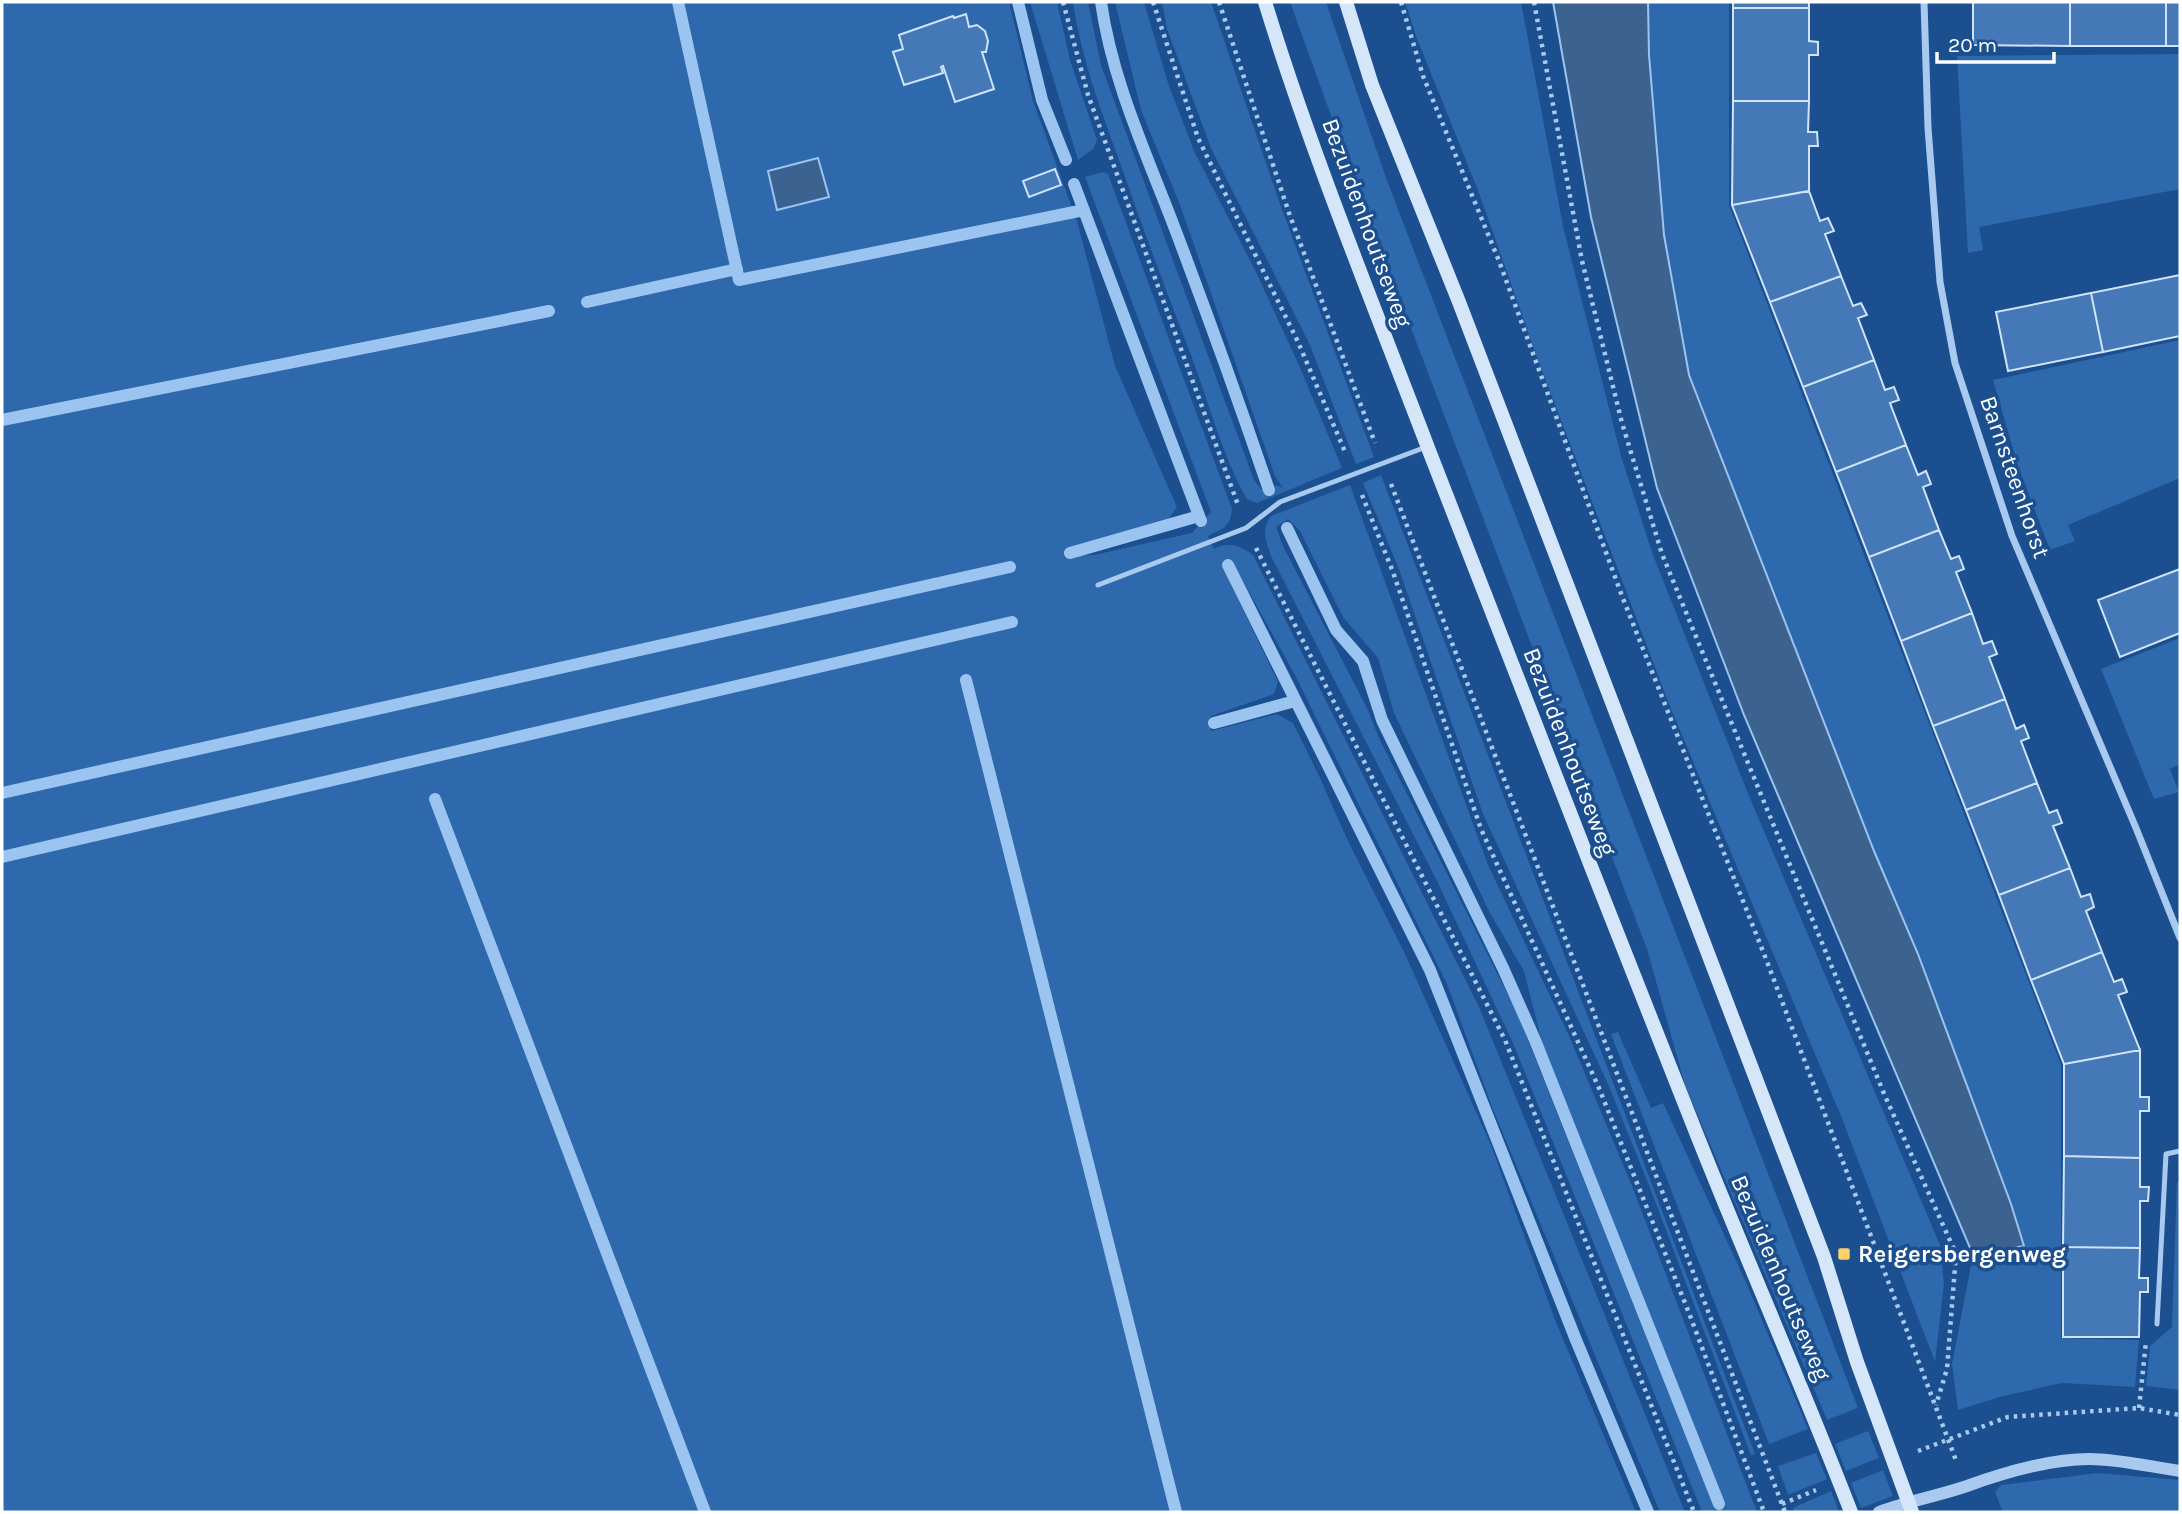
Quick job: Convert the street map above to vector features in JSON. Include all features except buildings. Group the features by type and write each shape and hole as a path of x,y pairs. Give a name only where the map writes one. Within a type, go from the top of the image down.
{"main road":[{"name":"Bezuidenhoutseweg","path":"1265,2 1285,67 1366,290 1538,735 1850,1512"},
{"name":"Bezuidenhoutseweg","path":"1346,2 1372,85 1469,328 1824,1257 1857,1362 1910,1507"}],"street":[{"name":"Barnsteenhorst","path":"1924,2 1928,128 1940,282 1955,363 2012,536 2180,938"},
{"path":"1879,1512 1910,1507 1985,1478 2037,1466 2088,1459 2180,1471"}],"lane":[{"path":"1098,585 1246,528 1280,502 1428,447"},
{"path":"2157,1324 2166,1154 2180,1151"}],"path":[{"path":"1063,2 1088,95 1246,528 1505,1040 1694,1512"},
{"path":"1153,2 1198,138 1298,342 1354,474 1393,572 1481,829 1599,1088 1689,1312 1764,1512"},
{"path":"1219,2 1289,214 1382,463 1785,1512"},
{"path":"1401,2 1423,76 1499,261 1622,596 1766,959 1966,1486"},
{"path":"1534,2 1582,261 1622,423 1662,554 1885,1096 1956,1254 1947,1369 1936,1407"},
{"path":"2140,1408 2147,1340 2157,1324"},
{"path":"1893,1461 2008,1417 2140,1408 2180,1415"},
{"path":"1782,1504 1839,1481"}],"shaded area":[{"path":"2,2 1009,2 1033,101 1077,221 1115,366 1177,507 1168,520 1084,543 1065,550 1066,555 1094,555 1192,533 1211,512 1085,177 1103,172 1108,174 1232,509 1227,524 1208,536 1214,549 1234,545 1253,555 1479,1007 1685,1512 1660,1512 1492,1107 1447,984 1295,675 1232,561 1222,566 1278,682 1274,694 1211,716 1211,731 1277,714 1293,723 1405,954 1491,1145 1555,1320 1636,1512 2,1512","holes":["965,15 969,27 977,25 986,36 985,51 982,52 994,89 955,102 943,66 942,73 904,85 894,52 903,49 929,24","1055,169 1061,185 1029,197 1023,181"]},
{"path":"1030,2 1057,2 1070,60 1097,140 1093,149 1078,160"},
{"path":"1073,2 1088,2 1101,65 1254,480 1261,489 1271,494 1276,485 1283,488 1275,476 1180,205 1141,110 1115,2 1144,2 1168,83 1194,151 1255,270 1342,468 1257,503 1247,499 1223,447 1105,121 1086,62"},
{"path":"1162,2 1211,2 1280,204 1374,457 1356,464 1310,345 1211,148 1167,29"},
{"path":"1290,2 1326,2 1386,178 1858,1408 1827,1420 1685,1085 1647,949 1349,165"},
{"path":"1405,2 1521,2 1563,226 1621,456 1653,555 1749,796 1940,1245 1944,1284 1935,1362 1843,1121 1669,704"},
{"path":"1553,2 1648,2 1649,55 1664,235 1689,375 1874,851 1918,954 2011,1204 2024,1246 1973,1255 1744,715 1657,488 1591,217"},
{"path":"1648,2 1729,2 1729,205 2061,1065 2061,1338 2139,1340 2135,1387 2062,1383 2003,1396 1958,1410 1952,1364 1973,1255 2023,1245 2011,1204 1918,954 1874,851 1689,375 1664,235 1649,55"},
{"path":"2180,54 2180,189 1979,227 1983,250 1968,253 1957,56"},
{"path":"818,158 829,197 777,210 768,171"},
{"path":"2180,340 2180,478 2068,525 2075,541 2050,550 2018,466 1993,380"},
{"path":"1381,475 1755,1454 1751,1455 1608,1084 1483,814 1399,569 1363,483"},
{"path":"1350,485 1488,865 1570,1038 1632,1186 1757,1512 1702,1512 1513,1043 1436,879 1271,556 1265,531 1271,516","holes":["1288,519 1300,531 1343,617 1378,658 1394,713 1490,913 1524,971 1544,1050 1726,1508 1715,1510 1518,1015 1378,736 1368,710 1283,546 1276,527"]},
{"path":"2180,638 2180,764 2170,769 2179,792 2154,799 2101,669"},
{"path":"1618,1032 1651,1108 1663,1103 1745,1280 1808,1429 1769,1444 1611,1034"},
{"path":"2180,1181 2180,1390 2146,1386 2150,1346 2172,1327 2177,1182"},
{"path":"1868,1431 1879,1458 1846,1471 1835,1444"},
{"path":"1816,1453 1827,1479 1788,1495 1778,1466"},
{"path":"1883,1470 1893,1496 1861,1508 1851,1483"},
{"path":"2097,1473 2180,1480 2180,1512 2003,1512 1995,1492 2001,1485"},
{"path":"1831,1491 1839,1512 1794,1512 1793,1508"}],"waterway":[{"path":"678,2 739,280 1084,210"},
{"path":"1018,2 1042,100 1066,160"},
{"path":"1101,2 1122,89 1269,490"},
{"path":"1074,184 1201,521"},
{"path":"587,302 737,269"},
{"path":"2,420 549,311"},
{"path":"1070,553 1199,516"},
{"path":"1287,528 1336,630 1363,661 1382,720 1503,968 1535,1040 1719,1504"},
{"path":"1228,565 1430,970 1576,1340 1648,1512"},
{"path":"2,793 1010,567"},
{"path":"2,857 1012,622"},
{"path":"966,680 1176,1512"},
{"path":"1214,723 1295,701"},
{"path":"435,799 705,1512"}],"place":[{"name":"Reigersbergenweg","path":"1844,1254"}]}
